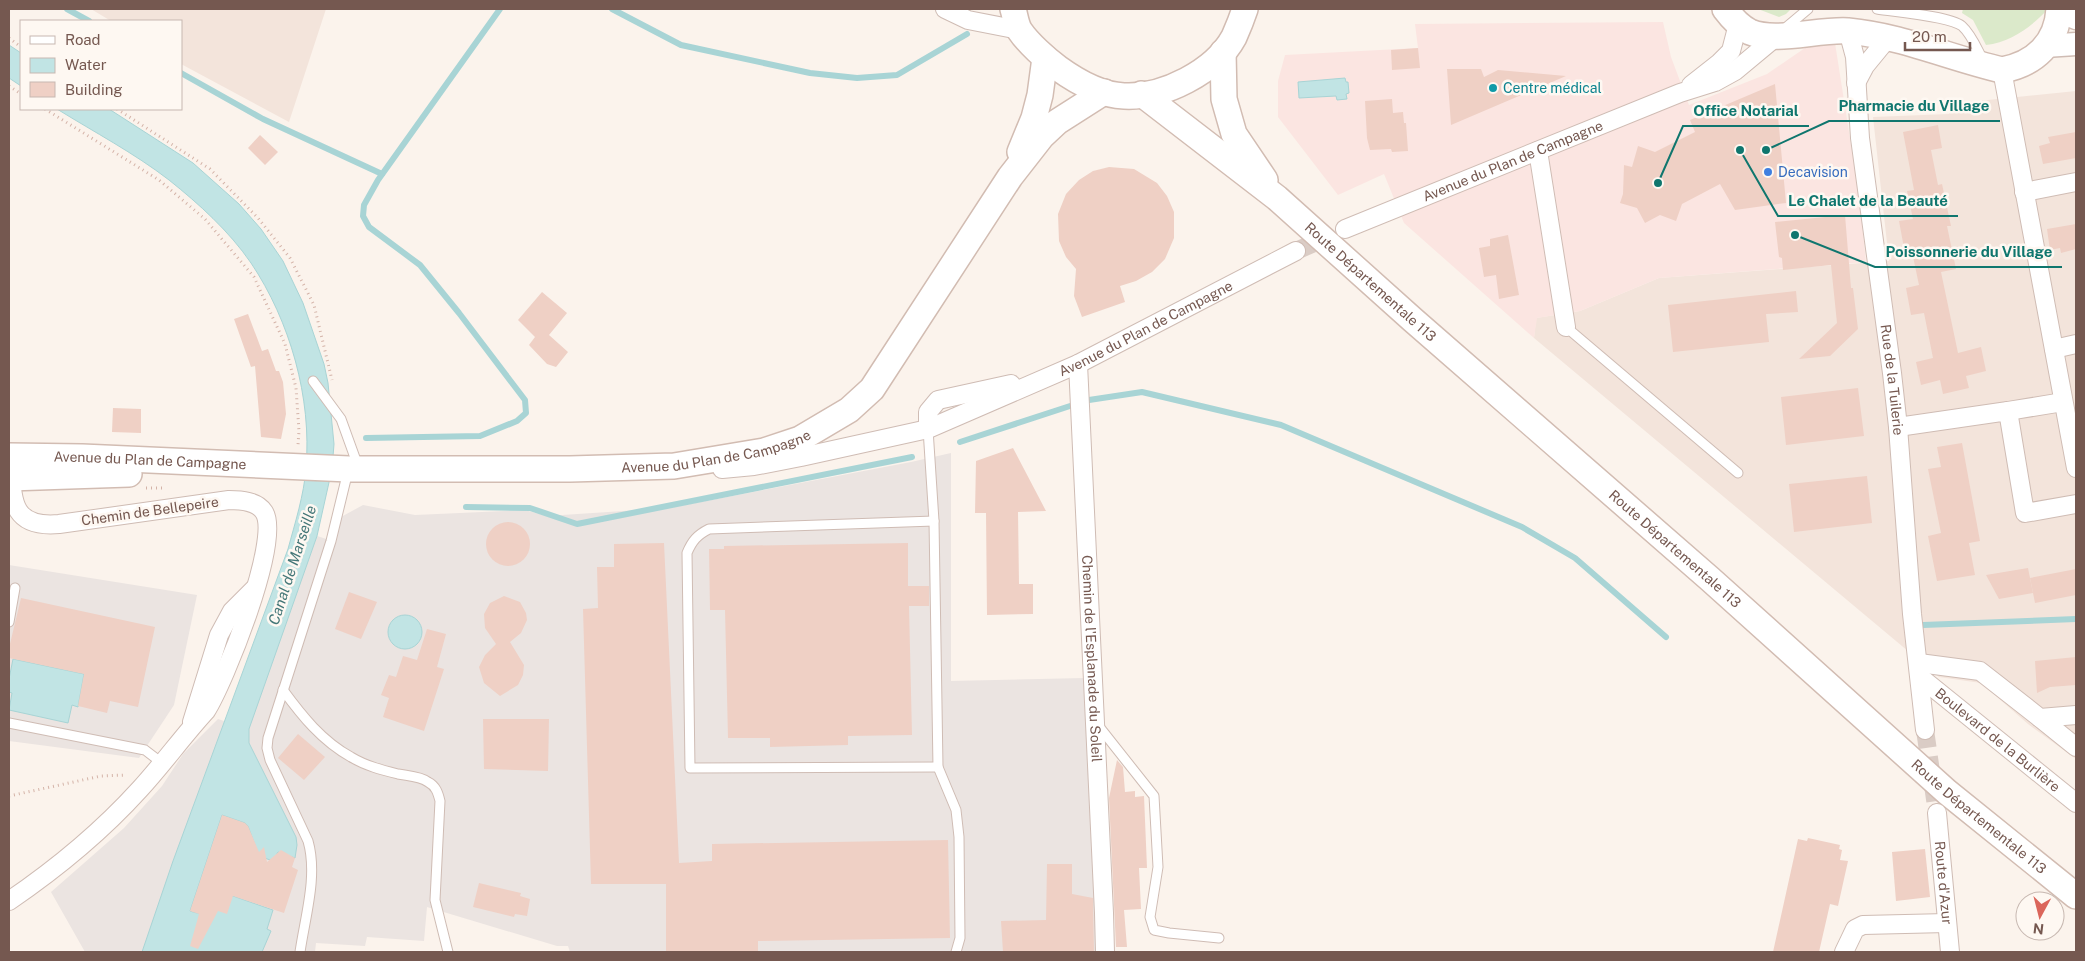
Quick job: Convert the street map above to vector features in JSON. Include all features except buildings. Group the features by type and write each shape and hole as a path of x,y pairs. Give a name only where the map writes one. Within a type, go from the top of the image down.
{"main road":[{"path":"1016,19 1045,58 1071,77 1104,92 1124,96 1172,87 1200,73 1223,52 1233,38 1245,9"},
{"path":"1732,16 1750,32 1776,36 1815,31 1848,31 1907,41 1994,68 2017,67 2032,60 2045,46 2065,13"},
{"name":"Route Départementale 113","path":"1223,52 1224,99 1234,134 1277,198"},
{"name":"Avenue du Plan de Campagne","path":"1010,177 1036,110 1045,58"},
{"name":"Avenue du Plan de Campagne","path":"10,467 82,457 348,469 570,469 674,466 764,451 800,439 849,410 872,389 1010,177 1042,136 1057,122 1104,92"},
{"name":"Route Départementale 113","path":"1142,94 1277,198 1413,320 1710,579 1947,792 2076,896"}],"street":[{"path":"945,9 968,20 1016,19"},
{"name":"Avenue du Plan de Campagne","path":"1680,93 1719,64 1731,51 1732,16"},
{"name":"Rue de la Tuilerie","path":"1848,31 1855,57 1860,138 1898,427 1912,614 1926,730"},
{"name":"Avenue du Plan de Campagne","path":"1345,229 1680,93 1715,82 1735,71 1776,36"},
{"path":"1856,84 1865,66 1888,38"},
{"path":"2045,46 2076,44"},
{"path":"1994,68 2024,192 2076,468"},
{"path":"1538,150 1566,327"},
{"path":"2024,192 2076,182"},
{"name":"Avenue du Plan de Campagne","path":"928,429 928,412 938,400 1048,376 1078,364 1296,251"},
{"path":"2054,349 2076,344"},
{"name":"Chemin de l'Esplanade du Soleil","path":"1078,364 1105,952"},
{"path":"1898,427 2063,402"},
{"path":"2008,411 2025,513 2076,504"},
{"path":"674,466 720,469 754,466 928,429"},
{"name":"Chemin de Bellepeire","path":"9,901 36,883 93,836 157,769 206,711 214,698 235,649 257,585 269,527 265,512 254,504 229,500 47,525 34,524 19,514 12,494 10,467"},
{"path":"1919,670 1980,671 2076,747"},
{"name":"Boulevard de la Burlière","path":"1919,670 2076,803"},
{"path":"2040,718 2076,715"},
{"name":"Route d'Azur","path":"1936,813 1950,952"},
{"path":"1844,952 1855,929 1863,925 1947,923"}],"lane":[{"path":"1776,36 1808,9"},
{"path":"1877,9 1942,19 1960,25 1994,68"},
{"path":"1566,327 1738,473"},
{"path":"300,952 312,870 311,854 308,841 270,760 267,748 283,690 331,541 348,469 341,419 312,381"},
{"path":"928,429 934,521 938,767 956,810 959,836 960,938 956,952"},
{"path":"934,521 709,529 698,535 691,543 687,553 690,768 938,767"},
{"path":"9,622 15,588"},
{"path":"283,690 305,720 324,738 350,757 373,768 429,782 437,790 440,801 435,900 448,952"},
{"path":"9,722 145,750 157,769"},
{"path":"1095,722 1118,747 1154,796 1158,867 1150,917 1154,930 1220,938"}],"path":[{"path":"9,38 20,46"},
{"path":"9,86 20,93"},
{"path":"47,110 159,180 205,219 254,277 284,344 296,388 299,431 294,468"},
{"path":"119,110 210,169 258,218 285,252 314,305 332,381"},
{"path":"142,489 172,487"},
{"path":"9,796 101,776 157,769"}],"shaded area":[{"path":"91,9 326,9 289,122 182,65 182,20 109,20"},
{"path":"1663,22 1671,57 1689,105 1767,74 1805,48 1835,43 1859,196 1866,262 1659,278 1580,311 1537,318 1534,338 1404,223 1384,174 1338,195 1278,117 1278,81 1285,55 1418,48 1415,24"},
{"path":"2076,91 2076,759 2028,724 1981,683 1939,677 1534,338 1536,318 1580,311 1659,278 1889,261 1873,117 1949,114 1949,104"},
{"path":"951,453 951,681 1084,678 1100,952 570,952 568,946 557,946 427,907 424,941 367,937 365,946 316,943 315,952 85,952 51,892 124,828 162,786 183,754 218,719 248,729 317,536 336,542 341,517 363,505 415,515 525,510 547,516 669,508"},
{"path":"9,565 197,595 174,705 139,758 9,741"}],"green space":[{"path":"1758,9 1791,9 1779,17"},
{"path":"1963,9 2047,10 2020,33 2004,41 1986,45 1973,20 1962,13"}],"water":[{"path":"9,45 20,52 20,85 9,78"},
{"path":"1345,78 1346,82 1348,82 1349,93 1346,94 1347,99 1337,100 1336,96 1299,98 1298,82"},
{"name":"Canal de Marseille","path":"59,110 111,110 193,163 239,204 261,229 283,261 303,303 324,364 328,383 334,444 332,469 317,536 249,729 249,743 296,837 295,858 278,852 273,861 259,856 248,826 245,823 222,815 190,911 209,913 219,908 233,896 273,910 267,929 271,931 262,952 142,952 173,861 288,549 301,499 306,468 307,441 302,388 287,335 277,310 251,263 213,218 169,180 128,152"},
{"path":"405,615 417,620 422,632 417,644 405,649 393,644 388,632 393,620"},
{"path":"13,659 84,674 78,707 72,705 68,723 9,710 12,693 9,692 9,679"}],"waterway":[{"path":"67,9 87,20"},
{"path":"366,438 480,436 517,421 526,413 525,400 420,265 369,227 363,216 364,205 378,180 500,9"},
{"path":"612,9 681,45 810,73 857,78 897,75 967,34"},
{"path":"182,74 263,119 382,174"},
{"path":"1089,400 1142,392 1281,425 1522,527 1575,558 1666,637"},
{"path":"960,442 1070,406"},
{"path":"466,507 530,508 577,524 912,457"},
{"path":"1923,625 2076,619"}],"tunnel":[{"path":"1296,251 1332,235"},
{"path":"1925,730 1937,813"}],"place":[{"name":"Centre médical","path":"1493,88"},
{"name":"Le Chalet de la Beauté","path":"1740,150"},
{"name":"Pharmacie du Village","path":"1766,150"},
{"name":"Decavision","path":"1768,172"},
{"name":"Office Notarial","path":"1658,183"},
{"name":"Poissonnerie du Village","path":"1795,235"}]}
